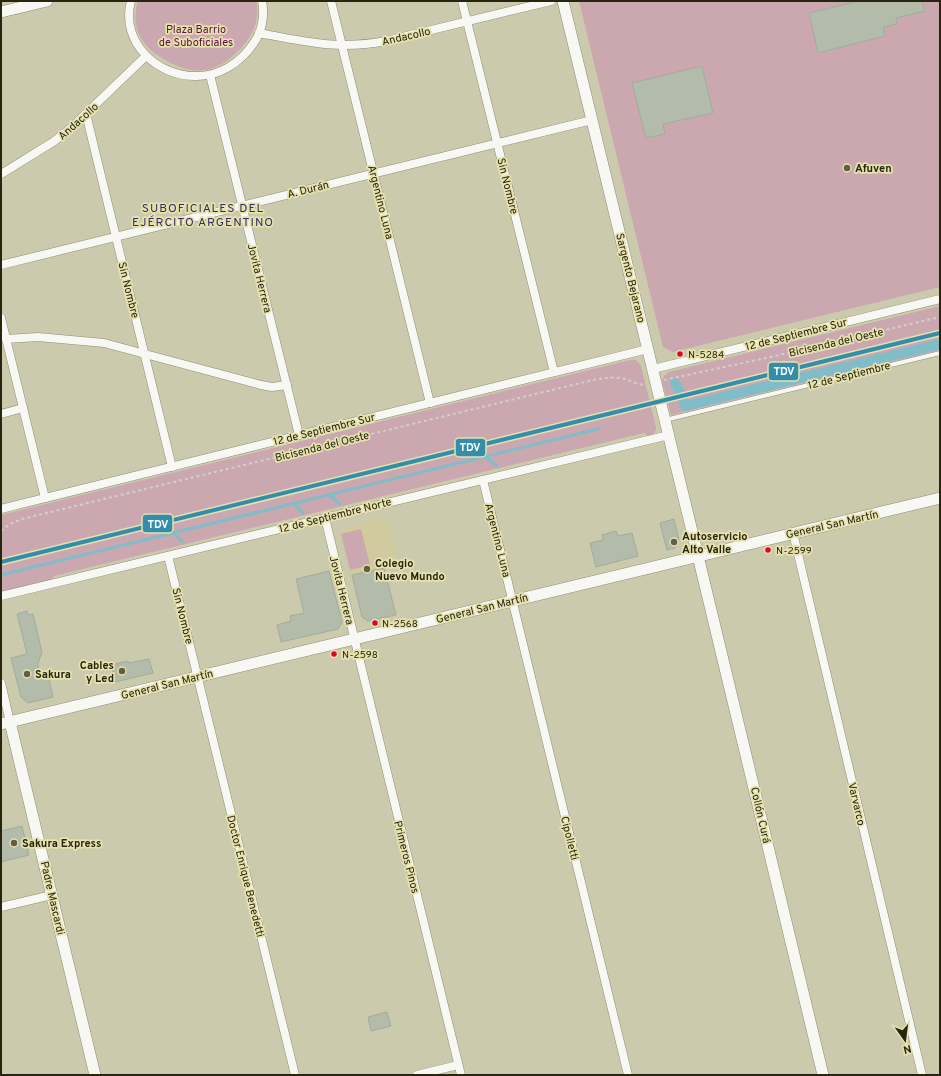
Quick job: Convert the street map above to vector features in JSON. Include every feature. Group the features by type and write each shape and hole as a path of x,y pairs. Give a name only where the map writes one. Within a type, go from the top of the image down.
{"main road":[{"path":"1,12 47,1"},
{"name":"Sargento Bejarano","path":"563,1 698,556"},
{"name":"General San Martín","path":"6,723 940,498"},
{"name":"Collón Curá","path":"698,556 823,1075"},
{"name":"Padre Mascardi","path":"6,723 52,894 95,1075"}],"street":[{"path":"131,1 129,15 133,36 137,45 146,56 160,67 172,72 197,76 210,74 234,64 250,48 259,33 264,15 262,1"},
{"name":"Argentino Luna","path":"331,1 430,403"},
{"name":"Sin Nombre","path":"462,1 554,372"},
{"name":"Andacollo","path":"259,33 314,43 342,46 360,45 386,41 551,1"},
{"name":"Andacollo","path":"1,174 53,142 71,128 146,56"},
{"name":"Jovita Herrera","path":"210,74 299,435"},
{"name":"Sin Nombre","path":"86,114 172,467"},
{"name":"A. Durán","path":"1,265 592,120"},
{"name":"12 de Septiembre Sur","path":"653,369 940,299"},
{"path":"1,322 45,498"},
{"path":"6,339 38,337 113,344 267,386 287,385"},
{"name":"12 de Septiembre Sur","path":"1,509 648,349"},
{"path":"1,414 23,408"},
{"name":"12 de Septiembre Norte","path":"1,596 669,435"},
{"name":"Argentino Luna","path":"483,480 513,601"},
{"name":"Jovita Herrera","path":"325,518 354,639"},
{"name":"Varvarco","path":"793,533 922,1075"},
{"name":"Sin Nombre","path":"168,556 198,677"},
{"name":"Cipolletti","path":"513,601 628,1075"},
{"name":"Primeros Pinos","path":"354,639 461,1075"},
{"name":"Doctor Enrique Benedetti","path":"198,677 295,1075"},
{"path":"1,683 6,723"},
{"path":"1,907 52,894"},
{"path":"417,1075 458,1065"}],"lane":[{"name":"12 de Septiembre","path":"665,420 940,353"}],"path":[{"name":"Bicisenda del Oeste","path":"662,381 781,355 940,317"},
{"name":"Bicisenda del Oeste","path":"1,531 10,524 22,519 593,380 617,378 642,385 646,384"}],"shaded area":[{"name":"Colegio Nuevo Mundo","path":"387,517 399,564 384,568 396,615 368,621 362,617 341,534 346,527"}],"green space":[{"name":"Plaza Barrio de Suboficiales","path":"138,1 256,1 257,19 253,31 247,41 231,58 211,69 201,71 186,69 165,60 156,54 143,40 138,32 136,23"},
{"path":"579,1 940,1 940,287 673,352 663,347"},
{"path":"940,306 940,350 671,415 662,381 664,376 669,372"},
{"path":"630,360 636,360 641,366 656,427 654,434 648,437 644,433 54,576 51,580 1,592 1,515"},
{"path":"361,529 370,565 350,570 341,534"}],"building":[{"path":"859,1 922,1 925,11 896,18 897,24 883,27 885,36 818,53 809,13"},
{"path":"702,66 713,113 663,124 665,134 646,138 632,83"},
{"path":"674,519 679,540 675,548 667,550 660,523"},
{"path":"616,531 618,536 632,533 638,556 596,567 590,543 603,540 602,535"},
{"path":"384,568 396,615 368,621 362,617 352,575"},
{"path":"329,571 342,622 338,629 281,642 277,625 291,621 290,616 304,613 296,579"},
{"name":"Sakura","path":"27,611 28,615 33,614 42,652 38,663 39,677 48,675 53,697 28,703 21,697 11,658 27,654 17,614"},
{"path":"149,659 153,673 115,682 111,665 128,661 129,663"},
{"name":"Sakura Express","path":"22,826 29,855 1,862 1,831"},
{"path":"387,1012 391,1026 371,1031 368,1017"}],"waterway":[{"path":"683,399 686,406 940,344"},
{"path":"675,383 680,392"},
{"path":"680,407 686,406"},
{"path":"1,575 598,429"},
{"path":"486,457 497,466"},
{"path":"329,495 340,504"},
{"path":"293,503 303,513"},
{"path":"173,533 183,542"}],"transit line":[{"name":"TDV","path":"1,562 940,333"}],"place":[{"name":"Afuven","path":"847,168"},
{"name":"N-5284","path":"680,354"},
{"name":"Autoservicio Alto Valle","path":"674,542"},
{"name":"N-2599","path":"768,550"},
{"name":"Colegio Nuevo Mundo","path":"367,569"},
{"name":"N-2568","path":"375,623"},
{"name":"N-2598","path":"334,654"},
{"name":"Cables y Led","path":"122,671"},
{"name":"Sakura","path":"27,674"},
{"name":"Sakura Express","path":"14,843"}],"district":[{"name":"SUBOFICIALES DEL EJÉRCITO ARGENTINO","path":"203,215"}]}
